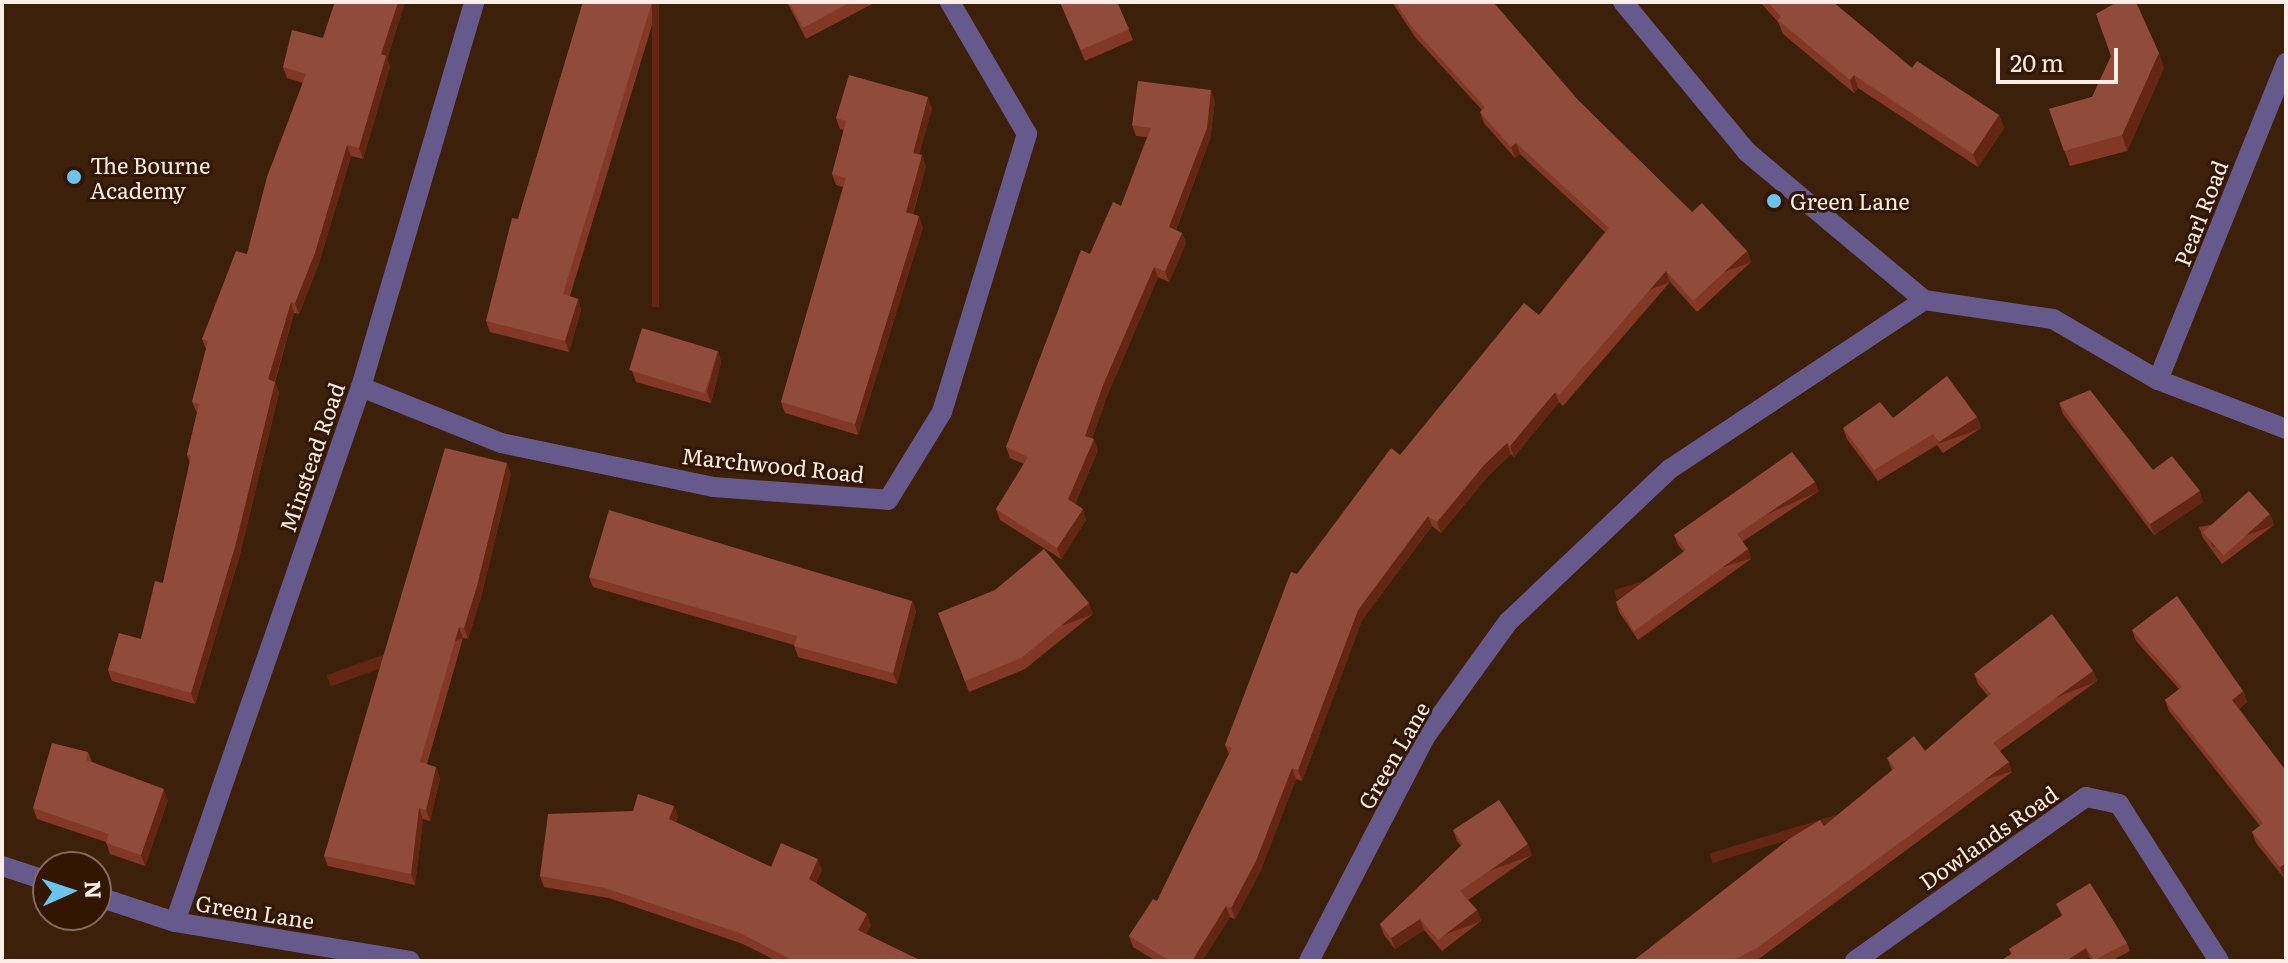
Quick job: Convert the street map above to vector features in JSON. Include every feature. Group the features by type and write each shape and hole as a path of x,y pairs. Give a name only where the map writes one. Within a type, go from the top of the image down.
{"street":[{"name":"Minstead Road","path":"175,922 361,387 474,2"},
{"name":"Marchwood Road","path":"361,387 501,443 713,487 888,500 942,412 1027,134 950,2"},
{"path":"1623,2 1747,152 1924,300 2053,319 2158,380 2286,429"},
{"name":"Pearl Road","path":"2158,380 2286,63"},
{"name":"Green Lane","path":"1309,961 1425,737 1508,622 1670,469 1924,300"},
{"name":"Dowlands Road","path":"1855,961 2086,797 2119,804 2219,961"},
{"path":"2,866 32,876"},
{"name":"Green Lane","path":"112,901 175,922 410,961"}],"building":[{"path":"335,2 398,2 381,54 386,56 359,148 347,145 315,253 295,303 291,302 268,379 275,382 235,547 191,693 108,670 119,633 141,639 155,581 163,583 191,456 187,455 199,404 192,402 208,341 202,339 236,251 247,254 267,177 306,74 283,67 292,30 323,38"},
{"path":"583,2 652,2 563,294 578,299 565,341 486,321 512,218 518,219"},
{"path":"789,2 851,2 803,28"},
{"path":"1060,2 1117,2 1129,29 1081,50"},
{"path":"1395,2 1493,2 1578,100 1692,212 1702,203 1747,251 1693,301 1666,271 1559,395 1555,392 1510,446 1507,443 1484,465 1437,522 1428,516 1358,610 1298,770 1292,768 1256,861 1231,908 1226,906 1192,961 1170,961 1129,936 1153,899 1157,901 1232,748 1225,745 1291,572 1297,574 1391,448 1400,455 1524,303 1539,315 1609,228 1516,143 1511,147 1480,112 1485,107 1411,26"},
{"path":"1768,2 1833,2 1912,68 1917,61 1999,115 1973,154 1854,75 1850,80 1778,20 1781,17"},
{"path":"2117,2 2136,2 2159,53 2122,135 2064,151 2049,109 2092,97 2111,56 2096,14"},
{"path":"849,75 928,97 913,153 922,155 906,212 919,216 855,424 781,402 846,178 832,174 846,121 836,118"},
{"path":"1138,81 1211,90 1207,128 1169,227 1182,233 1165,271 1154,267 1103,385 1085,436 1094,439 1068,499 1083,509 1057,548 996,509 1028,457 1006,447 1081,250 1090,254 1113,202 1121,206 1151,128 1132,125"},
{"path":"642,328 718,351 705,393 629,370"},
{"path":"1947,376 1977,417 1939,442 1933,434 1874,470 1843,428 1880,402 1893,418"},
{"path":"2090,390 2153,470 2172,456 2200,491 2150,524 2059,403"},
{"path":"445,448 507,463 477,586 464,628 459,627 420,762 436,767 426,810 419,808 411,874 324,856"},
{"path":"1792,452 1815,482 1737,534 1748,549 1634,631 1616,602 1686,550 1674,535"},
{"path":"2249,491 2270,514 2224,556 2203,532"},
{"path":"609,510 912,601 893,673 794,646 797,636 589,577"},
{"path":"1044,549 1089,603 1021,658 965,681 938,613 995,590"},
{"path":"2177,596 2243,691 2232,700 2286,771 2286,863 2280,867 2252,832 2263,823 2165,700 2182,687 2132,630"},
{"path":"2052,614 2093,671 1993,743 2009,762 1757,948 1731,961 1633,961 1789,839 1820,820 1824,826 1895,768 1887,758 1914,736 1925,751 1991,694 1974,674"},
{"path":"52,743 88,752 86,760 164,789 141,855 106,843 109,834 33,808"},
{"path":"638,794 674,806 669,819 771,867 781,843 818,859 809,879 867,914 858,930 921,961 794,961 740,933 605,888 540,876 548,814 633,811"},
{"path":"1499,800 1528,844 1460,891 1477,910 1438,940 1420,919 1391,938 1380,924 1463,844 1453,830"},
{"path":"2090,883 2127,943 2094,960 2086,948 2066,961 2000,961 2012,954 2009,949 2063,915 2056,904"}],"place":[{"name":"The Bourne Academy","path":"74,177"},
{"name":"Green Lane","path":"1774,201"}]}
